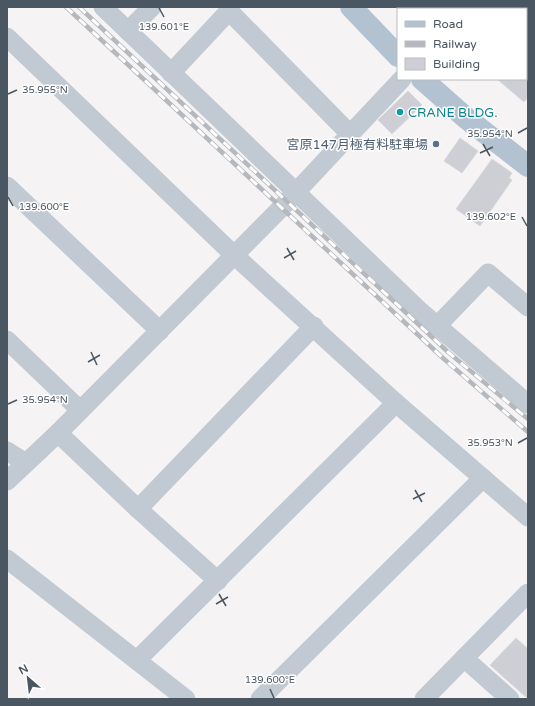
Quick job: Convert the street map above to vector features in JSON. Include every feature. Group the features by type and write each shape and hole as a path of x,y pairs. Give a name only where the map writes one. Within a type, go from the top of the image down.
{"main road":[{"path":"351,7 397,55"},
{"path":"423,80 466,118 528,166"}],"street":[{"path":"103,7 295,193 437,326 528,404"},
{"path":"128,31 152,7"},
{"path":"171,73 229,11 350,134"},
{"path":"7,38 234,255 314,326 396,403 528,517"},
{"path":"7,481 58,433 160,331 295,193 401,80"},
{"path":"7,186 160,331"},
{"path":"437,326 488,273 528,307"},
{"path":"138,509 314,326"},
{"path":"7,340 80,410"},
{"path":"137,660 396,403"},
{"path":"58,433 138,509 218,581"},
{"path":"7,451 26,464"},
{"path":"260,699 483,478"},
{"path":"7,559 186,699"},
{"path":"424,699 528,593"},
{"path":"464,658 510,699"}],"building":[{"path":"528,43 528,97 524,102 498,80 527,80"},
{"name":"CRANE BLDG.","path":"408,91 422,105 392,134 378,120"},
{"path":"460,138 478,151 462,173 444,161"},
{"path":"492,159 512,173 509,178 512,180 480,226 456,209"},
{"path":"516,638 528,649 528,699 490,665"}],"railway":[{"path":"66,7 444,359 528,432"},
{"path":"79,7 448,352 528,419"}],"place":[{"name":"CRANE BLDG.","path":"400,112"},
{"name":"宮原147月極有料駐車場","path":"436,144"}]}
